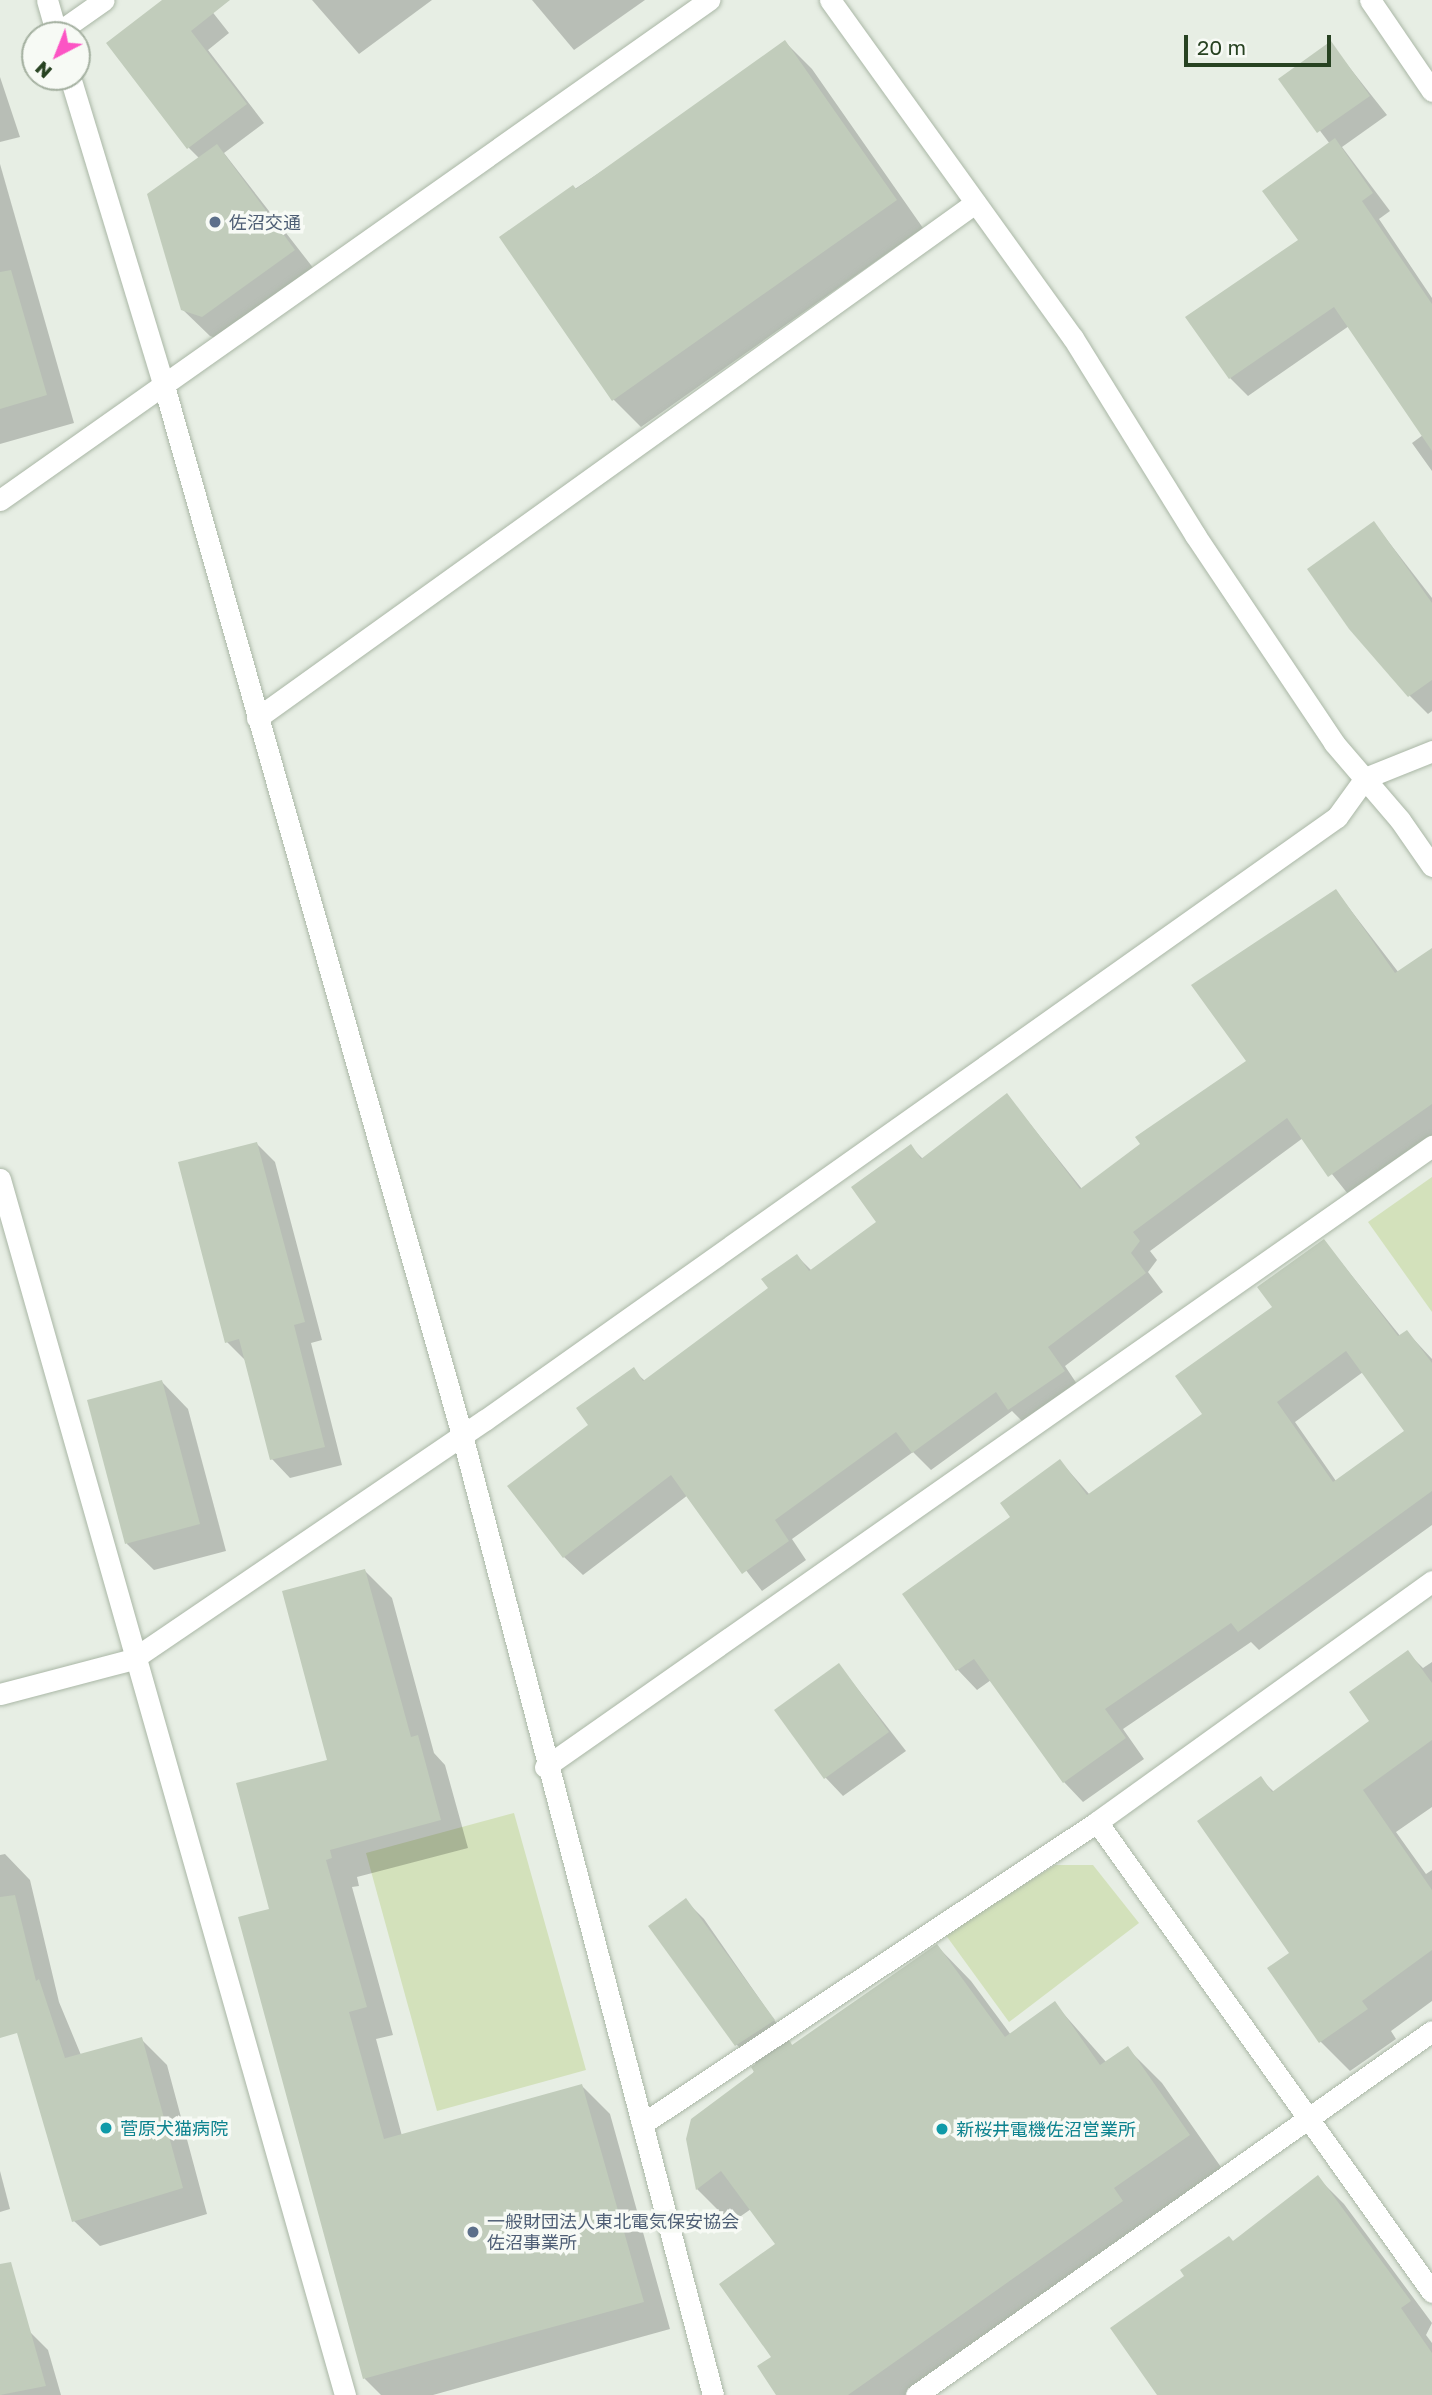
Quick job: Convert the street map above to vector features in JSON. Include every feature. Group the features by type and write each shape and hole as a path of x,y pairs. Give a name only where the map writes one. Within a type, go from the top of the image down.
{"street":[{"path":"47,0 53,21"},
{"path":"75,21 104,0"},
{"path":"0,500 709,0"},
{"path":"830,0 1073,338 1248,616 1334,743 1365,778 1432,866"},
{"path":"1370,0 1432,91"},
{"path":"74,91 164,386 462,1435 545,1767 713,2395"},
{"path":"257,718 975,203"},
{"path":"0,1694 133,1659 462,1435 1337,817 1365,778 1432,751"},
{"path":"545,1767 1432,1146"},
{"path":"0,1179 133,1659 345,2395"},
{"path":"642,2124 1097,1822 1432,1581"},
{"path":"1097,1822 1310,2115 1432,2291"},
{"path":"916,2395 1432,2031"}],"green space":[{"path":"1432,1177 1432,1312 1368,1222"},
{"path":"514,1813 586,2070 437,2111 366,1853"},
{"path":"1055,1865 1093,1865 1139,1923 1009,2022 945,1934"}],"building":[{"path":"162,0 230,0 191,31 247,104 187,149 106,43"},
{"path":"785,40 897,200 612,401 499,237 573,185 576,189"},
{"path":"1331,41 1370,96 1317,133 1278,79"},
{"path":"1335,138 1373,193 1362,201 1432,304 1432,451 1334,307 1229,379 1185,317 1298,240 1262,191"},
{"name":"佐沼交通","path":"217,144 295,250 202,317 181,310 147,194"},
{"path":"11,270 47,395 0,409 0,272"},
{"path":"1374,521 1432,603 1432,680 1408,697 1349,629 1307,569"},
{"path":"1336,889 1395,973 1432,948 1432,1104 1328,1177 1287,1118 1133,1232 1140,1241 1131,1253 1146,1273 1048,1347 1065,1371 1008,1410 996,1392 912,1453 896,1432 775,1520 789,1541 742,1574 671,1475 563,1558 507,1486 588,1425 576,1408 634,1367 643,1381 768,1288 761,1279 797,1254 809,1271 876,1222 851,1187 911,1144 921,1159 1007,1093 1080,1189 1140,1144 1135,1137 1246,1061 1191,985"},
{"path":"257,1142 305,1322 294,1325 325,1447 270,1460 239,1339 225,1343 178,1162"},
{"path":"1324,1239 1398,1336 1407,1330 1432,1363 1432,1491 1238,1632 1231,1623 1105,1709 1126,1738 1063,1783 974,1659 956,1671 902,1594 1010,1517 1000,1503 1060,1459 1087,1495 1202,1414 1175,1376 1272,1307 1257,1287","holes":["1346,1351 1404,1431 1333,1482 1277,1402"]},
{"path":"162,1380 200,1524 125,1544 87,1400"},
{"path":"365,1569 411,1737 418,1735 441,1820 330,1850 332,1858 326,1860 367,2007 349,2012 384,2139 582,2084 644,2302 363,2379 238,1917 269,1909 236,1783 327,1760 282,1591"},
{"path":"1408,1650 1432,1683 1432,1740 1363,1790 1432,1890 1432,1950 1362,2001 1368,2009 1319,2043 1267,1968 1289,1953 1197,1821 1261,1776 1272,1792 1369,1721 1349,1692"},
{"path":"839,1663 889,1732 824,1779 774,1710"},
{"name":"菅原犬猫病院","path":"15,1895 36,1981 39,1979 65,2058 142,2037 183,2188 72,2222 17,2033 0,2038 0,1897"},
{"path":"686,1898 775,2020 735,2046 648,1926"},
{"path":"937,1944 1005,2037 1055,2001 1100,2065 1128,2046 1190,2135 1114,2188 1123,2201 848,2395 776,2395 757,2366 771,2357 719,2284 775,2244 721,2171 696,2190 686,2139 691,2119 754,2072 751,2067 790,2041 792,2045"},
{"path":"1318,2175 1411,2301 1401,2308 1432,2353 1432,2395 1157,2395 1110,2328 1184,2276 1180,2270 1229,2236 1233,2241"},
{"path":"11,2262 46,2386 0,2395 0,2264"}],"place":[{"name":"佐沼交通","path":"215,222"},
{"name":"菅原犬猫病院","path":"106,2128"},
{"name":"新桜井電機佐沼営業所","path":"942,2129"},
{"name":"一般財団法人東北電気保安協会 佐沼事業所","path":"473,2232"}]}
